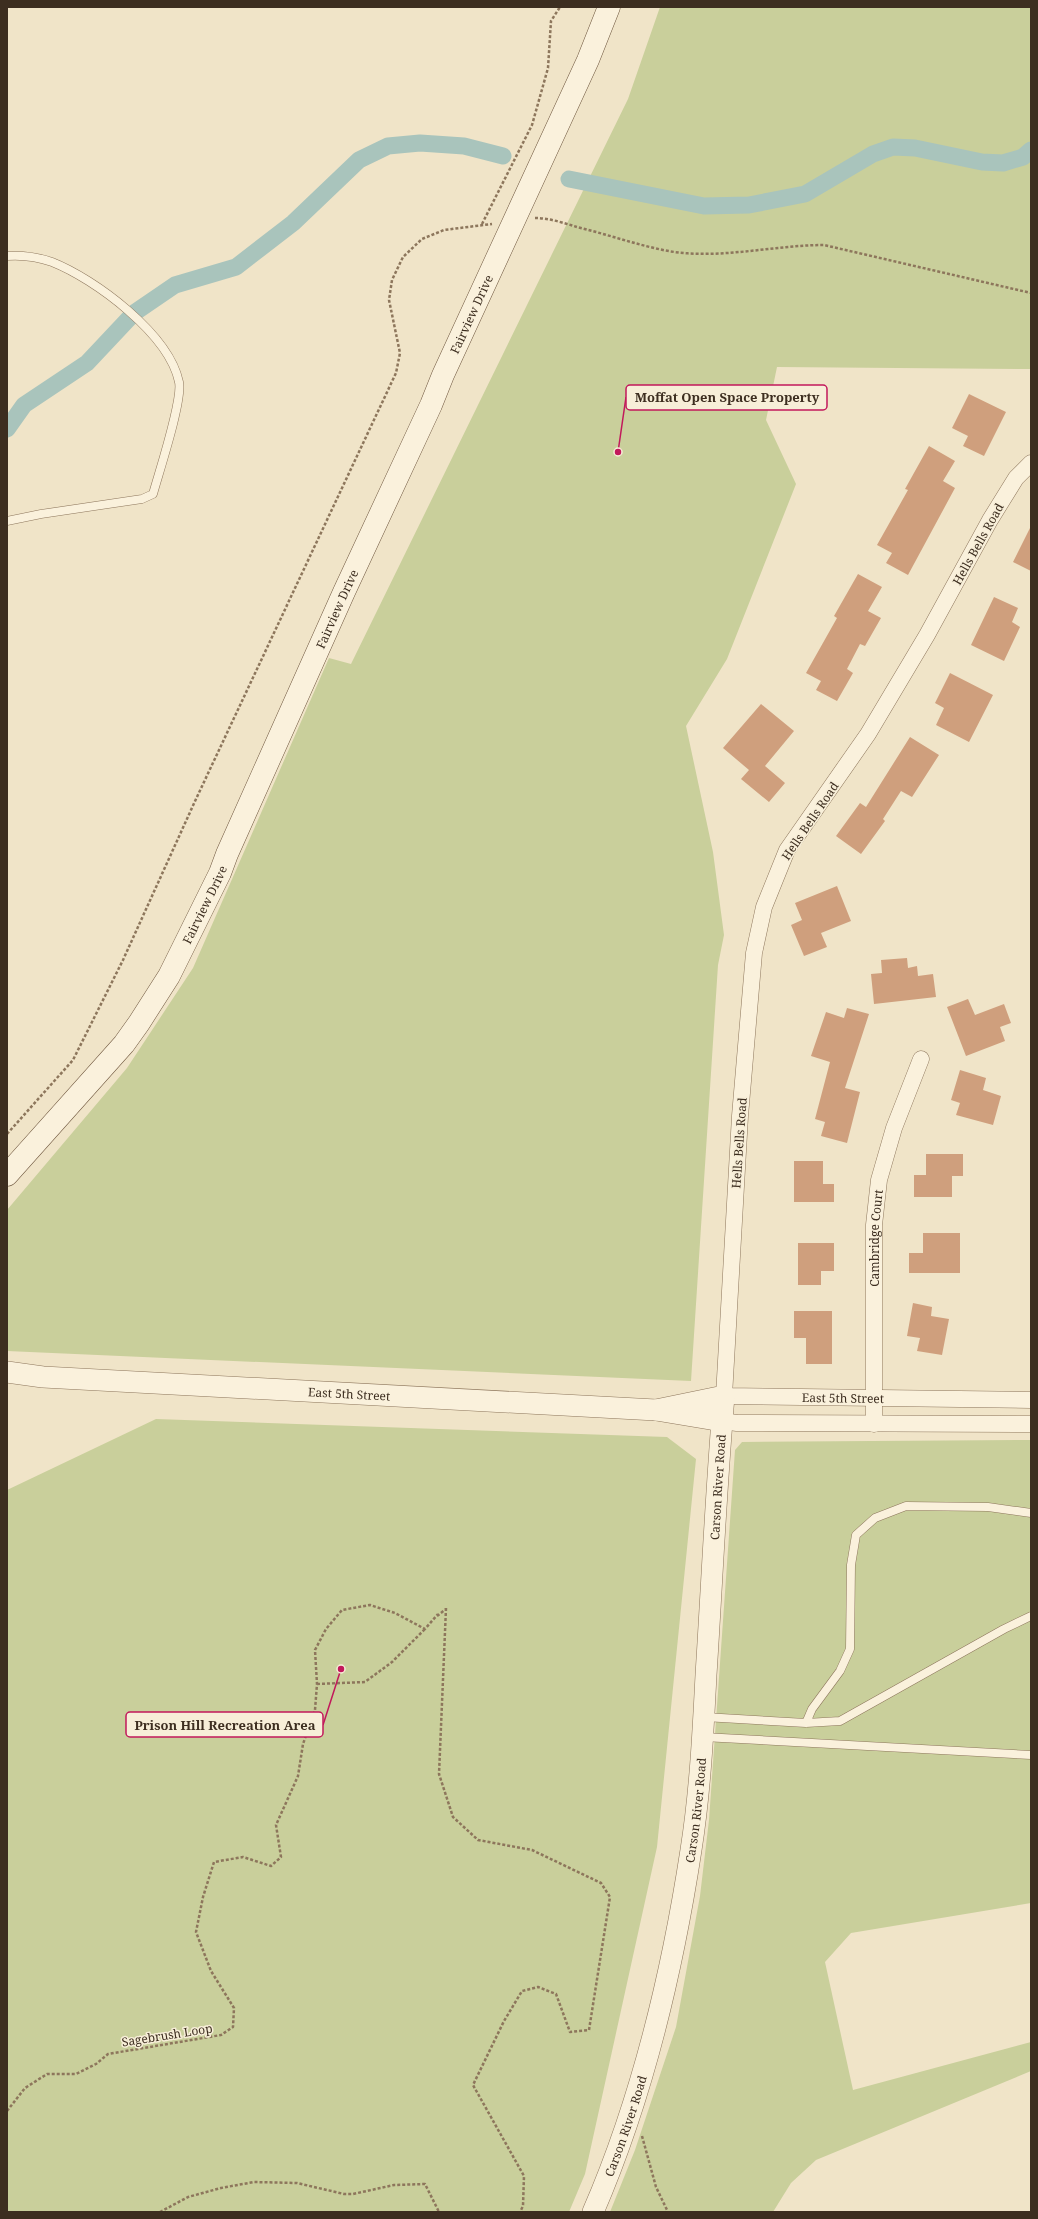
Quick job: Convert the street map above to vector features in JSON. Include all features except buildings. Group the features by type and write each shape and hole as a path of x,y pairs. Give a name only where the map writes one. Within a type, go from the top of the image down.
{"main road":[{"name":"Fairview Drive","path":"7,1175 124,1044 169,976 220,873 340,599 431,405 442,374 588,60 609,7"}],"street":[{"name":"Hells Bells Road","path":"724,1396 740,1116 753,960 764,907 787,850 868,734 927,635 990,520 1016,478 1031,463"},
{"name":"Cambridge Court","path":"874,1424 874,1225 879,1180 894,1128 921,1060"},
{"name":"East 5th Street","path":"7,1372 43,1377"},
{"name":"East 5th Street","path":"7,1378 43,1377 656,1410 737,1423 1031,1424"},
{"name":"East 5th Street","path":"656,1410 724,1396 1031,1400"},
{"name":"Carson River Road","path":"593,2212 610,2174 634,2102 666,1989 691,1849 704,1717 724,1396"}],"lane":[{"path":"7,256 26,256 52,262 107,292 153,335 168,358 179,382 175,413 153,494 142,499 41,514 7,521"},
{"path":"806,1723 812,1709 840,1671 850,1649 851,1565 856,1535 875,1518 906,1506 988,1507 1031,1513"},
{"path":"704,1717 806,1723 840,1720 1004,1629 1031,1616"},
{"path":"702,1737 1031,1755"}],"path":[{"path":"482,225 532,125 548,68 551,21 560,7"},
{"path":"532,219 561,222 663,250 686,253 740,252 803,245 824,245 1031,293"},
{"path":"7,1134 74,1060 123,960 196,799 396,373 400,353 389,300 392,280 403,257 422,238 444,230 494,224"},
{"name":"Sagebrush Loop","path":"7,2111 25,2088 47,2074 76,2074 96,2064 108,2054 221,2035 232,2027 234,2008 211,1971 196,1932 203,1897 214,1862 243,1857 270,1866 281,1857 276,1825 298,1776 303,1744 315,1710 317,1684 315,1650 326,1629 342,1610 370,1605 395,1613 425,1629"},
{"path":"317,1684 365,1682 392,1662 438,1614 446,1608 440,1774 453,1817 478,1840 532,1850 601,1883 610,1897 589,2030 570,2032 556,1994 538,1987 522,1991 504,2020 473,2085 524,2176 523,2206 520,2212"},
{"path":"642,2133 656,2187 668,2212"},
{"path":"160,2212 188,2197 221,2188 254,2182 297,2183 344,2194 353,2194 394,2185 425,2184 439,2212"}],"green space":[{"path":"660,7 1031,7 1031,369 777,367 766,420 796,484 727,659 686,726 713,852 724,935 718,965 691,1381 7,1351 7,1210 127,1068 193,968 329,658 351,664 628,99"},
{"path":"156,1419 667,1437 696,1459 657,1847 585,2174 569,2212 7,2212 7,1490"},
{"path":"1031,1440 1031,1903 851,1933 825,1962 853,2090 1031,2042 1031,2071 816,2160 791,2183 773,2212 610,2212 635,2150 676,2027 700,1896 709,1820 735,1450 742,1442"}],"waterway":[{"path":"7,429 24,405 87,363 134,313 175,285 236,267 293,223 359,160 388,146 420,143 464,146 503,156"},
{"path":"569,179 704,206 749,205 805,194 873,154 893,147 915,148 982,162 1003,163 1023,157 1031,150"}],"place":[{"name":"Moffat Open Space Property","path":"618,452"},
{"name":"Prison Hill Recreation Area","path":"341,1669"}]}
